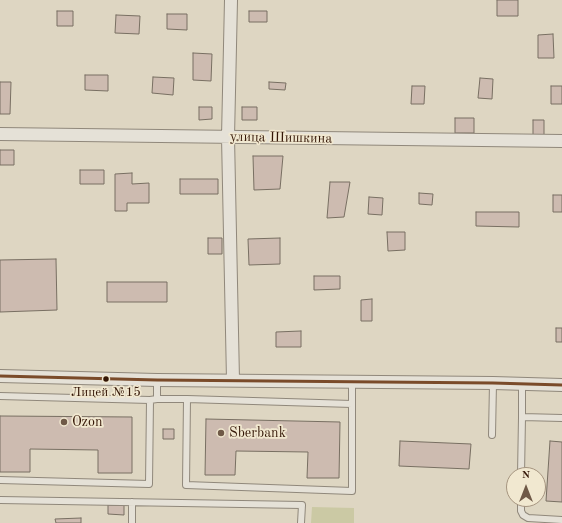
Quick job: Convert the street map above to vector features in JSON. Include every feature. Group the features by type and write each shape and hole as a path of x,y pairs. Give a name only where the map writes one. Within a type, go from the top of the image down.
{"street":[{"path":"231,0 228,137 233,380"},
{"name":"улица Шишкина","path":"0,134 562,141"},
{"path":"0,376 158,380 562,385"}],"lane":[{"path":"157,399 158,380"},
{"path":"187,399 186,485 352,491 352,382"},
{"path":"492,435 493,383"},
{"path":"521,467 522,384"},
{"path":"0,396 150,400 187,399 352,404"},
{"path":"0,480 149,484 150,400"},
{"path":"522,417 562,418"},
{"path":"0,500 302,505 301,523"},
{"path":"132,502 132,523"},
{"path":"521,507 523,515 528,518 562,520"}],"shaded area":[{"path":"312,507 354,508 354,523 311,523"}],"building":[{"path":"497,0 518,0 518,16 497,16"},
{"path":"57,11 73,11 73,26 57,26"},
{"path":"249,11 267,11 267,22 249,22"},
{"path":"167,14 187,14 187,30 167,29"},
{"path":"116,15 140,16 139,34 115,33"},
{"path":"553,34 554,58 538,58 538,35"},
{"path":"193,53 212,54 211,81 193,80"},
{"path":"85,75 108,75 108,91 85,90"},
{"path":"153,77 174,78 173,95 152,93"},
{"path":"480,78 493,79 492,99 478,98"},
{"path":"0,82 11,82 10,114 0,114"},
{"path":"269,82 286,83 285,90 269,89"},
{"path":"412,86 425,86 424,104 411,104"},
{"path":"551,86 562,86 562,104 551,104"},
{"path":"199,107 212,107 212,119 199,120"},
{"path":"242,107 257,107 257,120 242,120"},
{"path":"455,118 474,118 474,133 455,133"},
{"path":"533,120 544,120 544,135 533,135"},
{"path":"0,150 14,150 14,165 0,165"},
{"path":"253,156 283,156 280,189 254,190"},
{"path":"80,170 104,170 104,184 80,184"},
{"path":"132,173 132,184 149,183 149,203 127,203 127,211 115,211 115,174"},
{"path":"180,179 218,179 218,194 180,194"},
{"path":"330,182 350,182 344,217 327,218"},
{"path":"419,193 433,194 432,205 419,204"},
{"path":"553,195 562,195 562,212 553,212"},
{"path":"369,197 383,198 382,215 368,214"},
{"path":"476,212 519,212 519,227 476,226"},
{"path":"387,232 405,232 405,250 388,251"},
{"path":"208,238 222,238 222,254 208,254"},
{"path":"280,238 280,264 249,265 248,239"},
{"path":"56,259 57,310 0,312 0,260"},
{"path":"314,276 340,276 340,289 314,290"},
{"path":"107,282 167,282 167,302 107,302"},
{"path":"372,299 372,321 361,321 361,300"},
{"path":"556,328 562,328 562,342 556,342"},
{"path":"301,331 301,347 276,347 276,332"},
{"path":"0,416 132,417 132,473 98,473 98,450 30,449 30,472 0,472"},
{"path":"206,419 340,422 339,478 307,478 308,452 236,451 235,475 205,475"},
{"path":"163,429 174,429 174,439 163,439"},
{"path":"400,441 471,444 469,469 399,466"},
{"path":"550,441 562,442 562,502 546,501"},
{"path":"108,505 124,505 124,515 108,514"},
{"path":"81,518 81,523 56,523 55,519"}],"transit line":[{"path":"0,376 157,380 562,385"}],"place":[{"name":"Лицей №15","path":"106,379"},
{"name":"Ozon","path":"64,422"},
{"name":"Sberbank","path":"221,433"}]}
